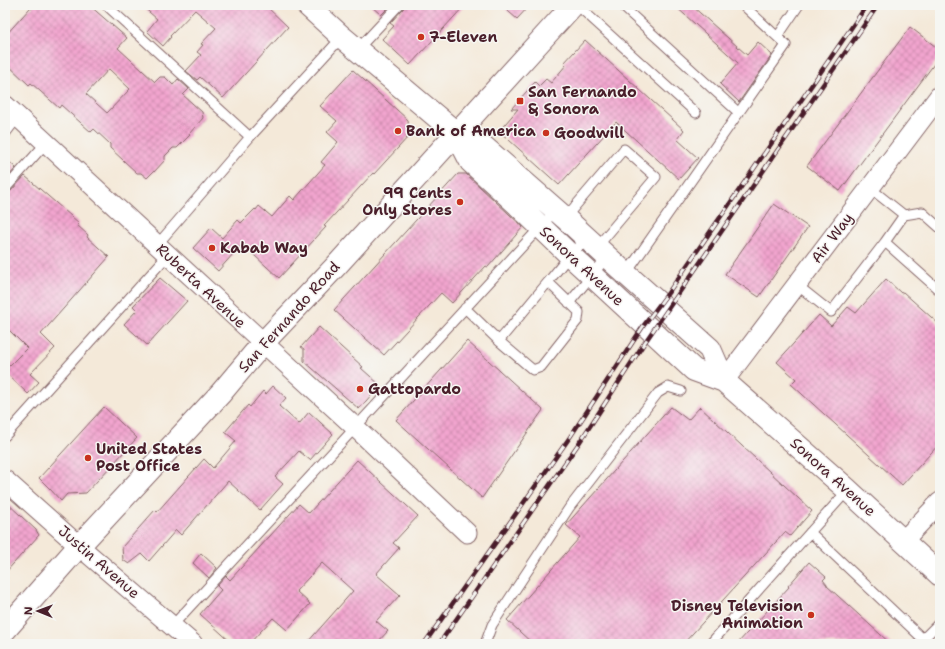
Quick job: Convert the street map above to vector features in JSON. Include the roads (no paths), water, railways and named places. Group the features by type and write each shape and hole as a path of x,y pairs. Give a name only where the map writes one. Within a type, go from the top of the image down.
{"main road":[{"name":"Sonora Avenue","path":"307,5 349,44 456,133 484,147 552,218 590,255 694,370 724,381 848,490 940,575"},
{"name":"San Fernando Road","path":"5,630 79,546 221,393 264,343 573,5"},
{"name":"Sonora Avenue","path":"456,133 471,162 518,204 552,218"},
{"name":"Sonora Avenue","path":"590,255 626,274 710,349 724,381"}],"street":[{"name":"Air Way","path":"724,381 940,95"},
{"name":"Ruberta Avenue","path":"12,111 355,427 467,533"},
{"name":"Justin Avenue","path":"5,480 79,546 173,626 190,643"},
{"path":"903,541 940,502"}],"lane":[{"path":"106,5 250,137"},
{"path":"5,436 163,250 250,137 349,44 399,5"},
{"path":"577,5 696,112"},
{"path":"620,5 739,113"},
{"path":"626,274 786,45 743,5"},
{"path":"778,36 799,5"},
{"path":"5,134 12,111"},
{"path":"5,189 46,143"},
{"path":"173,626 465,308 552,218 624,149 656,177 590,255 569,302"},
{"path":"870,188 904,215"},
{"path":"797,285 831,312 904,215 922,212 940,228"},
{"path":"885,242 940,291"},
{"path":"499,341 565,260 590,255"},
{"path":"465,308 499,341 533,370 541,367 578,320 579,312 548,282"},
{"path":"485,644 492,625 506,602 569,508 658,393 668,387 681,391"},
{"path":"710,644 848,490"},
{"path":"810,532 920,642 940,622"}],"railway":[{"path":"424,644 570,437 644,325 668,293 867,5"},
{"path":"439,644 579,443 643,345 878,5"}],"place":[{"name":"7-Eleven","path":"421,37"},
{"name":"San Fernando & Sonora","path":"520,101"},
{"name":"Bank of America","path":"398,131"},
{"name":"Goodwill","path":"546,133"},
{"name":"99 Cents Only Stores","path":"460,202"},
{"name":"Kabab Way","path":"212,248"},
{"name":"Gattopardo","path":"360,389"},
{"name":"United States Post Office","path":"88,458"},
{"name":"Disney Television Animation","path":"811,615"}]}
